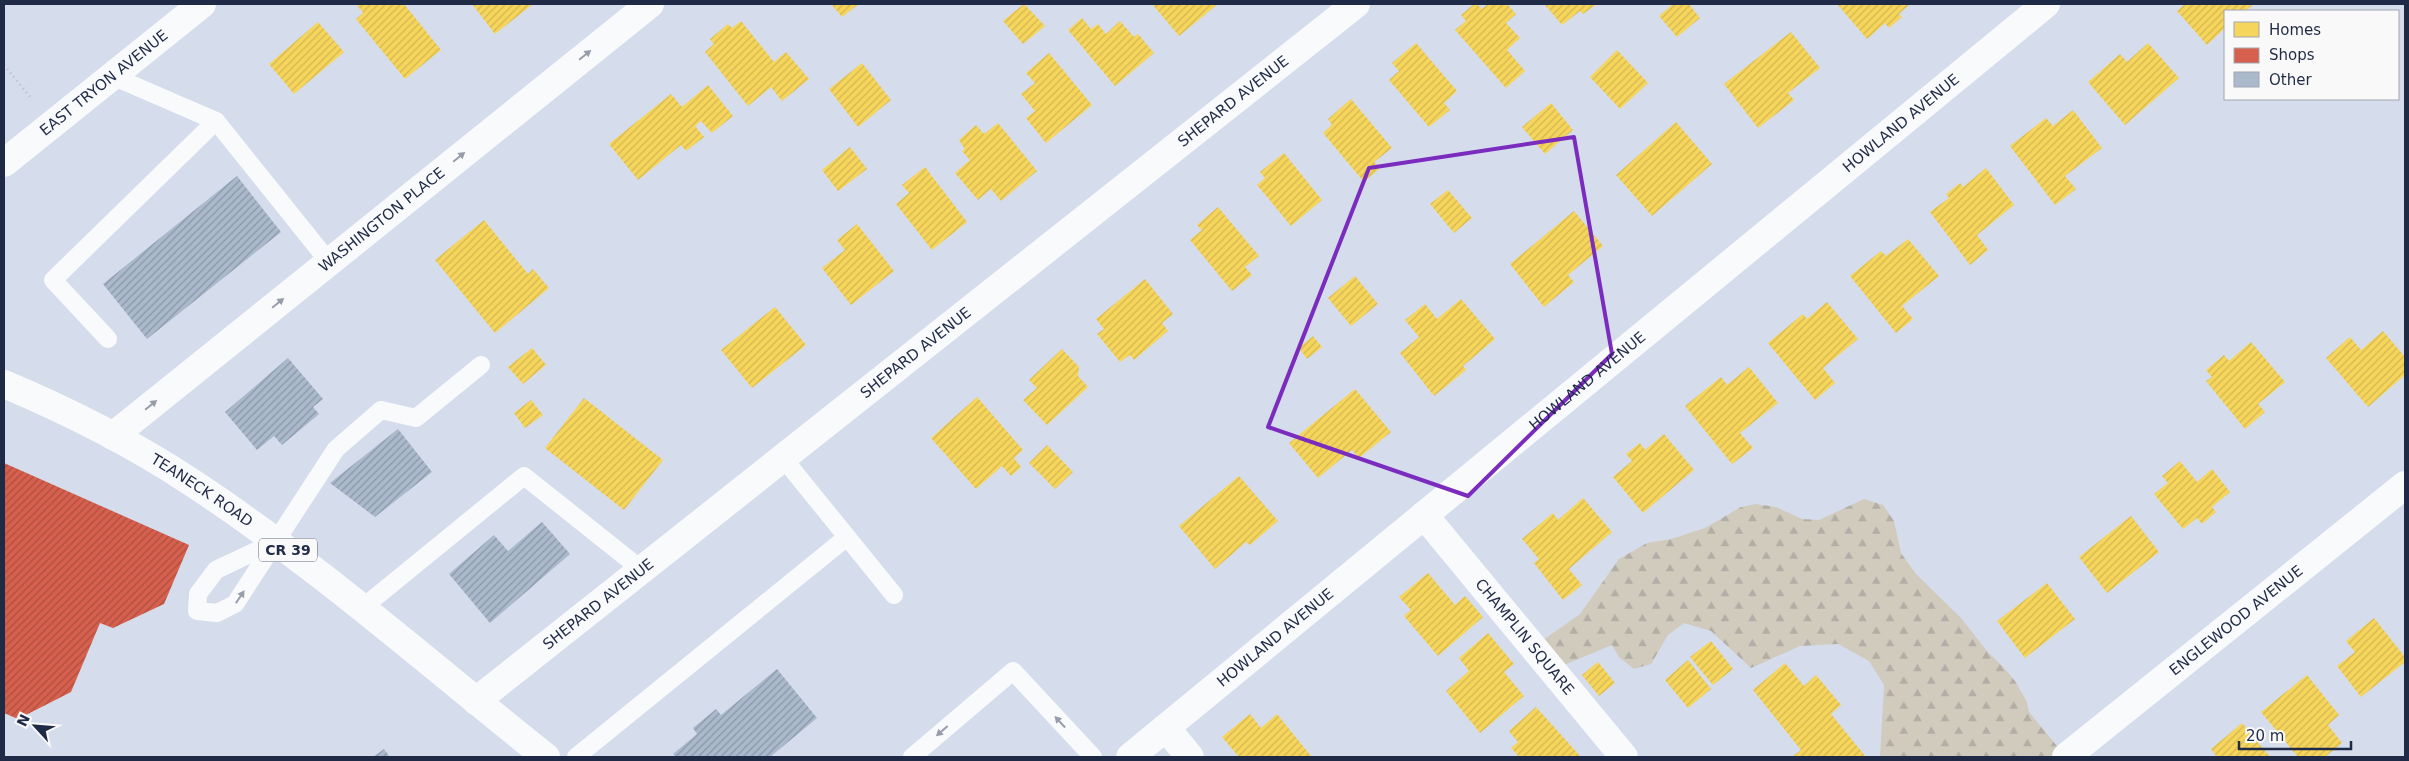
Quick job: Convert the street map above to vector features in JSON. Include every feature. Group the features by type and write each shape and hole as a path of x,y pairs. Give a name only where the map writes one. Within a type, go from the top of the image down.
{"street":[{"name":"EAST TRYON AVENUE","path":"4,163 202,4"},
{"name":"WASHINGTON PLACE","path":"113,436 650,4"},
{"name":"SHEPARD AVENUE","path":"476,701 1356,4"},
{"name":"HOWLAND AVENUE","path":"1130,757 2046,4"},
{"name":"TEANECK ROAD","path":"4,384 113,436 189,481 277,541 546,757"},
{"name":"ENGLEWOOD AVENUE","path":"2066,757 2405,485"},
{"name":"CHAMPLIN SQUARE","path":"1424,515 1624,757"},
{"path":"1166,728 1190,757"}],"lane":[{"path":"112,76 216,121 329,262"},
{"path":"108,339 53,280 216,121"},
{"path":"277,541 216,570 198,594 197,611 217,613 235,604 277,541 336,448 381,410 416,418 481,366"},
{"path":"782,458 894,595"},
{"path":"361,609 524,476 642,570"},
{"path":"576,757 847,537"},
{"path":"912,757 1012,671 1093,757"}],"path":[{"path":"4,66 53,123"}],"highlighted area":[{"path":"1574,137 1612,354 1468,496 1268,427 1369,168"}],"green space":[{"path":"1864,499 1883,505 1894,521 1901,553 1916,574 1961,618 1987,651 2006,670 2027,702 2029,712 2066,757 1880,757 1884,685 1869,661 1838,644 1800,646 1751,668 1711,631 1684,623 1668,635 1651,664 1634,669 1619,657 1612,645 1552,670 1533,647 1580,614 1619,559 1647,543 1671,539 1705,528 1741,507 1756,504 1776,507 1802,519 1819,520"}],"building: Homes":[{"path":"356,4 404,4 441,50 405,79 356,19 363,13"},
{"path":"472,4 533,4 495,34"},
{"path":"831,4 859,4 842,17"},
{"path":"1024,4 1045,26 1023,44 1003,21"},
{"path":"1152,4 1218,4 1179,36"},
{"path":"1474,4 1477,4 1482,9 1488,4 1507,4 1516,14 1506,23 1520,38 1507,50 1525,71 1506,88 1455,30 1466,21 1461,15"},
{"path":"1544,4 1597,4 1583,14 1580,11 1562,25"},
{"path":"1673,4 1689,4 1700,18 1677,37 1659,16"},
{"path":"1837,4 1910,4 1899,14 1902,17 1889,28 1885,23 1867,39"},
{"path":"2185,4 2254,4 2246,10 2224,10 2224,29 2207,45 2177,11"},
{"path":"1082,18 1091,29 1098,24 1106,34 1120,21 1134,37 1138,34 1154,53 1115,86 1068,30"},
{"path":"741,21 774,62 786,52 809,79 782,101 771,87 748,106 705,52 714,44 710,39 728,24 732,28"},
{"path":"318,22 344,52 294,94 269,64"},
{"path":"1791,32 1820,68 1788,93 1794,100 1758,128 1724,84"},
{"path":"1416,43 1457,91 1444,103 1450,110 1429,127 1389,80 1399,71 1392,63"},
{"path":"2148,43 2179,78 2125,125 2088,82 2120,54 2127,62"},
{"path":"1617,50 1648,83 1620,109 1590,77"},
{"path":"1049,53 1092,105 1046,143 1026,118 1035,111 1021,94 1035,83 1026,73"},
{"path":"862,63 891,100 858,127 829,89"},
{"path":"708,85 733,116 712,133 701,121 695,126 704,137 686,151 681,145 638,180 609,144 671,94 682,107"},
{"path":"1351,99 1392,148 1374,162 1380,168 1364,182 1323,133 1332,125 1328,119"},
{"path":"1551,103 1573,130 1545,154 1522,127"},
{"path":"2073,110 2102,148 2065,176 2076,189 2055,205 2010,146 2046,118 2053,126"},
{"path":"1676,122 1712,164 1652,216 1616,175"},
{"path":"998,123 1037,171 1001,201 991,189 978,200 955,173 970,160 962,151 965,149 959,140 976,125 984,134"},
{"path":"850,147 867,169 838,191 822,170"},
{"path":"1284,153 1322,200 1291,226 1257,185 1265,178 1260,172"},
{"path":"925,167 967,222 932,250 896,204 909,193 902,185"},
{"path":"1986,168 2014,205 1977,235 1988,250 1970,265 1930,212 1949,198 1946,194 1960,183 1963,187"},
{"path":"1448,190 1472,218 1454,233 1430,204"},
{"path":"1218,207 1259,256 1245,267 1252,275 1232,291 1190,240 1202,230 1197,225"},
{"path":"1574,211 1603,246 1568,275 1574,282 1544,307 1510,264"},
{"path":"484,220 528,274 533,269 549,288 495,333 435,260"},
{"path":"857,224 894,271 851,305 822,268 845,250 837,240"},
{"path":"1908,239 1939,276 1902,306 1913,319 1896,333 1850,276 1881,251 1886,256"},
{"path":"1355,276 1378,304 1351,326 1328,298"},
{"path":"1145,279 1173,314 1162,323 1168,331 1134,360 1130,355 1120,362 1097,334 1104,329 1096,319"},
{"path":"1461,299 1495,339 1463,366 1466,370 1434,396 1400,353 1419,337 1405,320 1425,304 1437,319"},
{"path":"1827,302 1858,339 1823,368 1835,383 1815,400 1768,343 1803,314 1807,319"},
{"path":"775,307 806,345 752,388 721,350"},
{"path":"2383,331 2405,357 2405,375 2368,407 2326,358 2350,337 2361,350"},
{"path":"1313,336 1322,347 1307,359 1299,348"},
{"path":"2251,342 2285,382 2258,404 2265,412 2245,429 2206,381 2212,377 2206,370 2224,355 2229,361"},
{"path":"532,348 546,365 523,384 508,367"},
{"path":"1062,349 1079,367 1078,376 1088,387 1047,425 1023,400 1037,388 1029,380"},
{"path":"1749,367 1778,403 1740,433 1753,448 1732,464 1685,406 1721,377 1727,385"},
{"path":"1355,389 1391,432 1359,458 1352,450 1318,478 1289,443"},
{"path":"977,397 1023,450 1014,458 1021,467 1011,476 1002,466 976,489 931,438"},
{"path":"584,398 663,460 624,510 545,448"},
{"path":"531,400 543,415 525,428 514,413"},
{"path":"1664,434 1694,470 1643,513 1613,477 1632,461 1626,454 1640,443 1645,450"},
{"path":"1047,445 1073,472 1055,489 1029,463"},
{"path":"2180,461 2197,482 2212,469 2230,492 2212,507 2216,512 2202,524 2197,518 2183,529 2154,494 2168,483 2162,476"},
{"path":"1239,476 1278,521 1250,545 1246,542 1215,569 1179,526"},
{"path":"1583,498 1612,532 1569,569 1582,585 1563,600 1534,563 1539,559 1522,539 1553,513 1558,520"},
{"path":"2131,516 2159,552 2107,593 2079,557"},
{"path":"1428,573 1455,605 1465,596 1483,617 1438,656 1404,616 1411,610 1399,597"},
{"path":"2047,583 2075,619 2025,658 1997,621"},
{"path":"2374,618 2405,657 2405,662 2361,697 2337,666 2355,652 2346,641"},
{"path":"1488,633 1514,664 1504,672 1524,696 1480,733 1446,691 1469,671 1459,658"},
{"path":"1711,641 1733,669 1713,685 1690,657"},
{"path":"1688,660 1711,689 1688,708 1665,680"},
{"path":"1598,662 1615,683 1599,696 1582,675"},
{"path":"1785,663 1804,686 1816,675 1841,705 1831,714 1866,757 1792,757 1801,750 1753,690"},
{"path":"2307,675 2339,715 2328,725 2342,743 2325,757 2298,757 2261,712"},
{"path":"1536,707 1581,757 1519,757 1511,748 1518,742 1509,731"},
{"path":"1250,714 1261,728 1277,714 1311,756 1239,757 1222,737"},
{"path":"2242,723 2270,757 2217,757 2211,749"}],"building: Shops":[{"path":"4,463 189,545 164,604 113,628 100,623 71,692 18,719 4,713"}],"building: Other":[{"path":"237,176 281,232 147,339 103,284"},
{"path":"288,358 323,399 313,407 319,414 282,445 274,436 257,450 225,412"},
{"path":"398,429 432,472 375,517 330,483"},
{"path":"542,522 570,554 490,623 449,574 494,535 508,551"},
{"path":"777,669 817,718 770,757 676,757 673,754 697,734 693,728 716,709 721,715"},
{"path":"384,749 390,757 373,757"}]}
